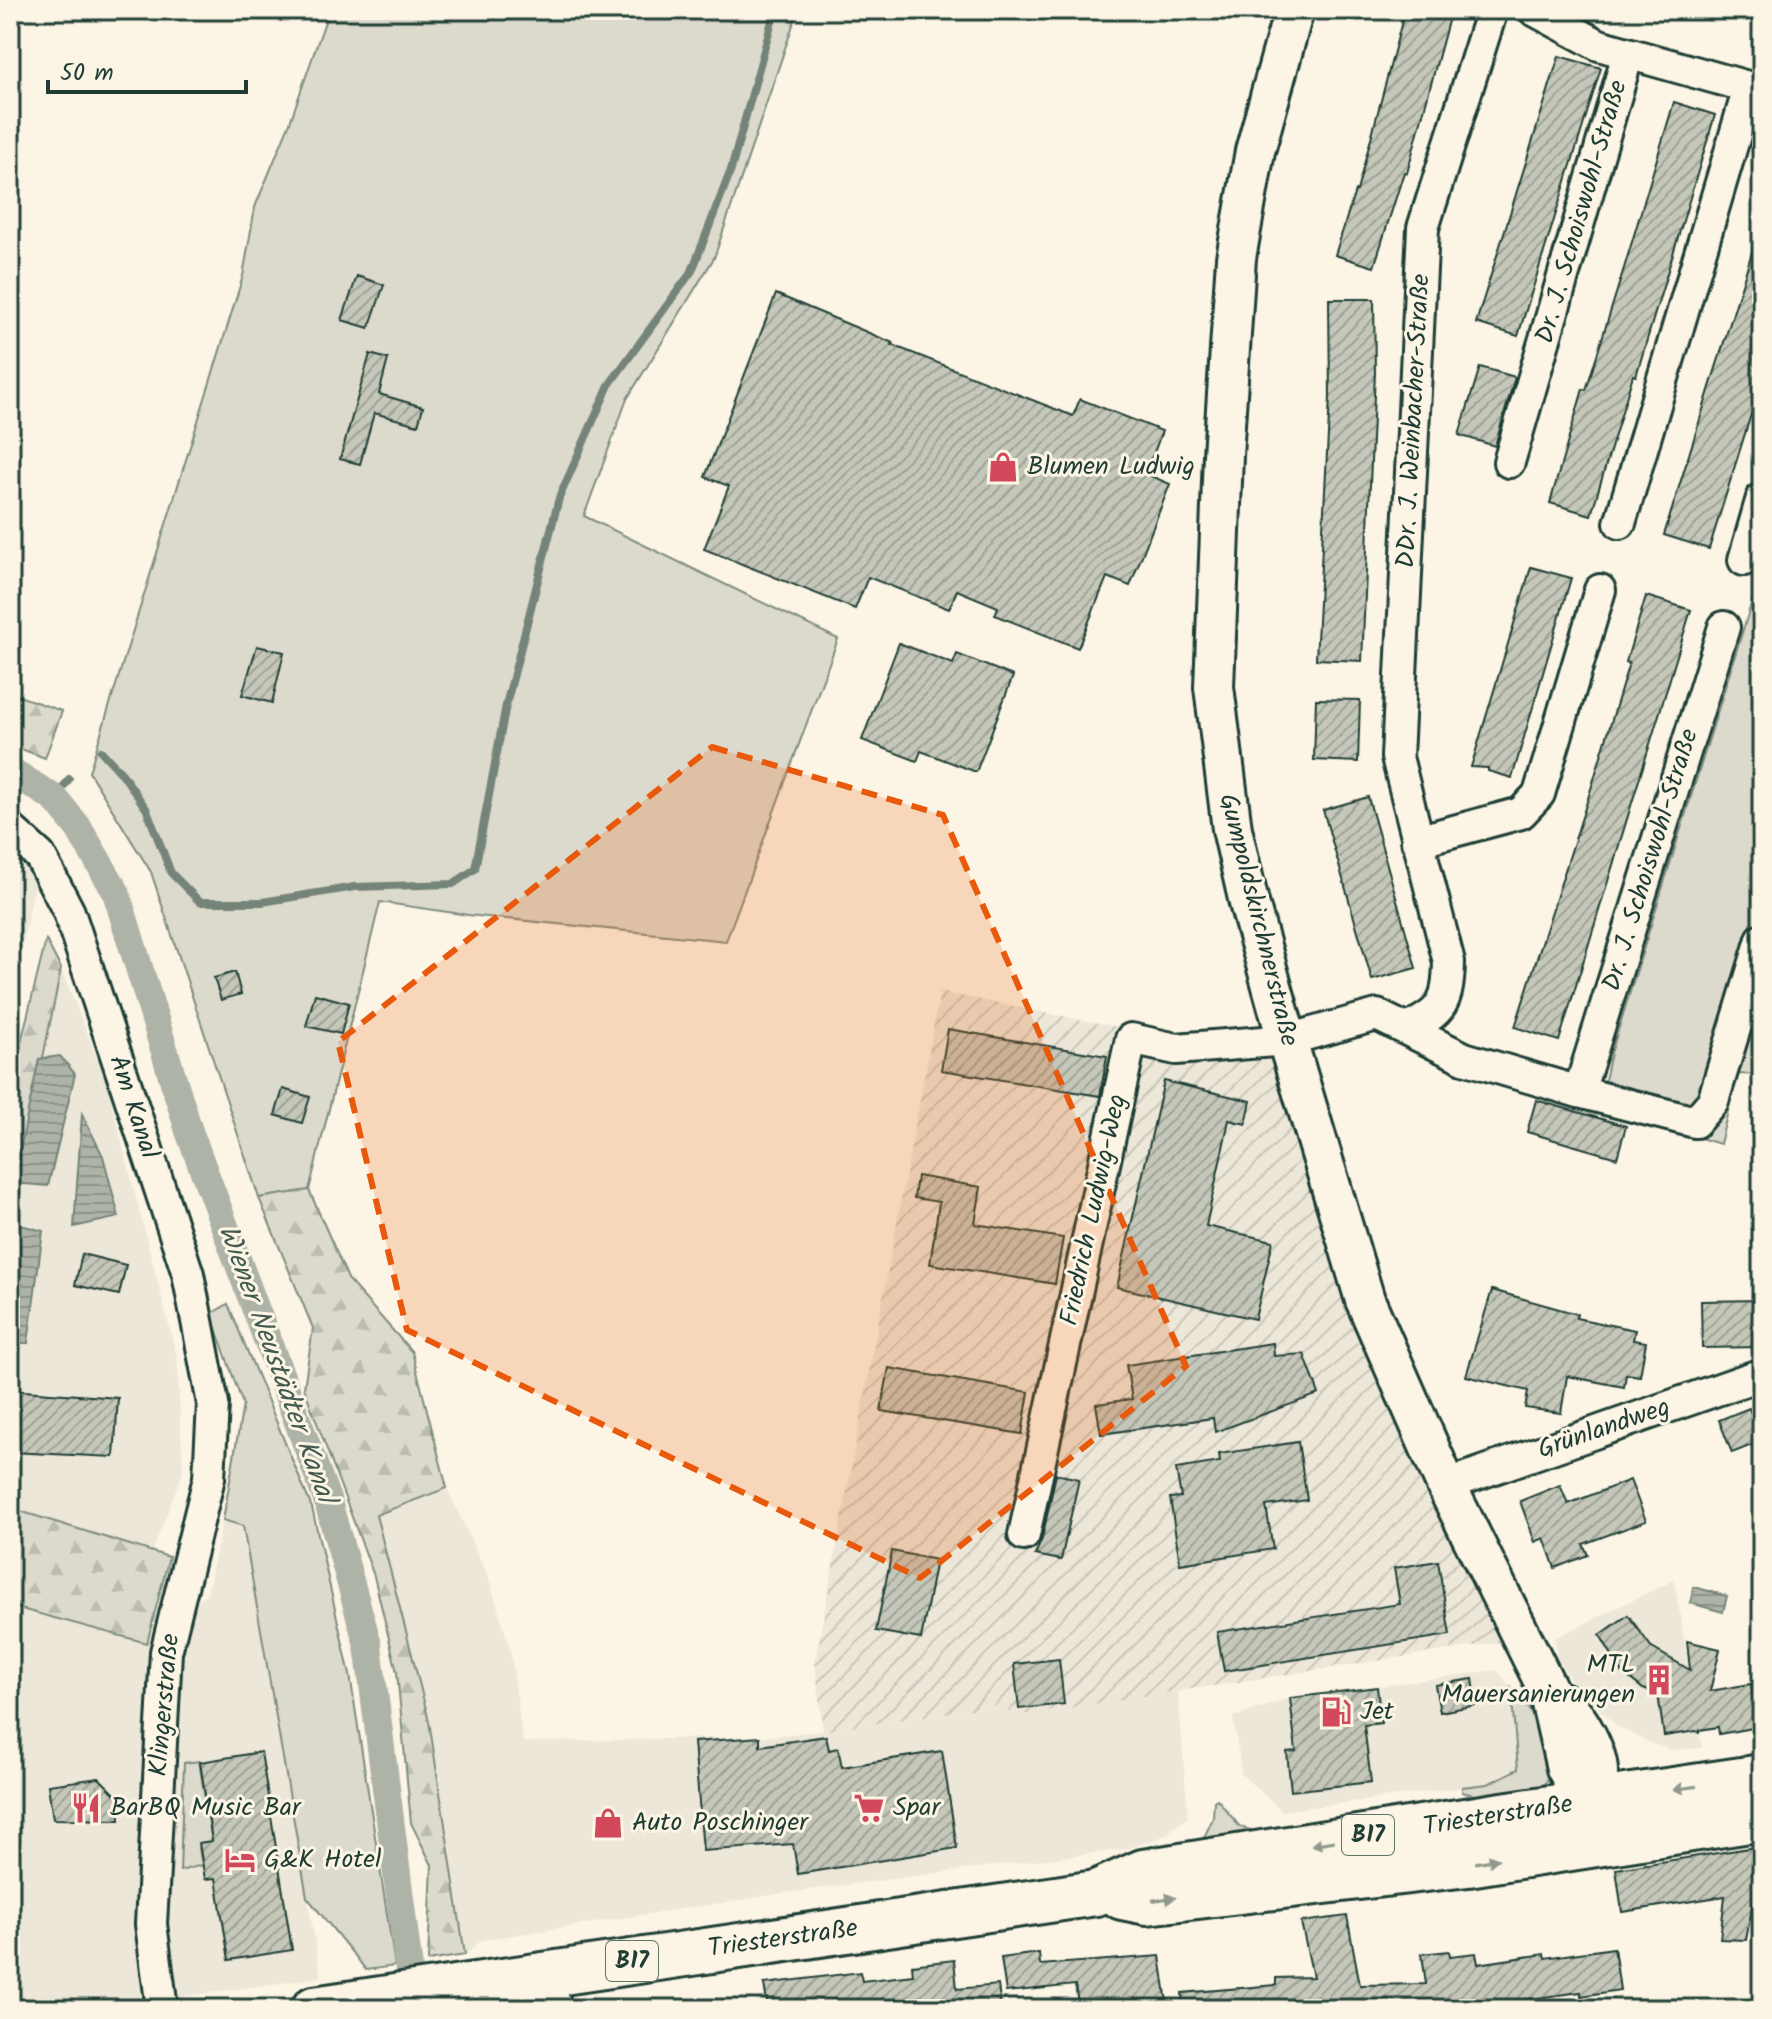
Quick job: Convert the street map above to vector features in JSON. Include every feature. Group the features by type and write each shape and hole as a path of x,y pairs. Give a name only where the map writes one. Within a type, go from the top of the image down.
{"main road":[{"name":"Triesterstraße","path":"314,2009 470,1986 552,1992 1096,1893 1147,1902 1468,1864 1596,1822 1762,1777"},
{"name":"Triesterstraße","path":"1596,1822 1762,1818"}],"street":[{"name":"Gumpoldskirchnerstraße","path":"1294,10 1255,151 1236,258 1223,455 1214,687 1232,829 1287,1040 1365,1300 1446,1485 1548,1690 1570,1709 1585,1732 1599,1771 1596,1822"},
{"name":"DDr. J. Weinbacher-Straße","path":"1407,1029 1440,1009 1449,988 1449,962 1397,757 1423,228 1492,10"},
{"name":"Dr. J. Schoiswohl-Straße","path":"1534,10 1599,45 1756,90 1620,523"},
{"name":"Dr. J. Schoiswohl-Straße","path":"1509,462 1628,54"},
{"path":"1744,560 1762,498"},
{"path":"1417,841 1521,813 1539,794 1600,590"},
{"name":"Dr. J. Schoiswohl-Straße","path":"1579,1092 1724,627"},
{"name":"Am Kanal","path":"10,829 40,856 69,912 188,1274 213,1404"},
{"path":"1287,1040 1377,1015 1464,1058 1695,1122 1713,1101 1762,939"},
{"name":"Friedrich Ludwig-Weg","path":"1024,1535 1131,1039 1176,1049 1287,1040"},
{"name":"Grünlandweg","path":"1446,1485 1762,1374"},
{"name":"Klingerstraße","path":"162,2009 151,1924 166,1652 209,1478 213,1404"}],"highlighted area":[{"path":"712,747 943,815 1186,1366 920,1578 407,1330 338,1042"}],"shaded area":[{"path":"10,841 40,856 10,1008"},
{"path":"61,969 105,1077 177,1357 183,1472 150,1557 10,1510 10,1220"},
{"path":"940,992 1159,1035 1256,1025 1288,1064 1508,1641 1013,1716 1001,1705 823,1731 815,1662"},
{"path":"60,1056 75,1074 48,1186 13,1183 39,1059"},
{"path":"82,1114 103,1156 119,1217 74,1227"},
{"path":"10,1222 43,1231 28,1343 10,1343"},
{"path":"447,1488 489,1579 510,1648 523,1742 760,1737 1001,1705 1178,1691 1188,1817 1164,1836 1126,1849 791,1892 482,1940 465,1955 429,1721 376,1514"},
{"path":"223,1520 243,1526 321,1977 98,2009 10,2009 10,1606 147,1643 207,1593"},
{"path":"1674,1580 1702,1748 1671,1750 1618,1727 1572,1682 1557,1658 1555,1638"},
{"path":"1694,1587 1727,1596 1723,1612 1690,1603"},
{"path":"1497,1670 1511,1688 1518,1769 1488,1784 1282,1811 1242,1775 1233,1717 1290,1698"}],"green space":[{"path":"329,10 798,10 714,258 627,399 584,516 838,639 726,941 468,915 380,902 309,1190 259,1198 151,872 89,772 243,276 255,207 289,125"},
{"path":"1762,569 1762,1075 1737,1074 1720,1144 1599,1107 1611,1053"},
{"path":"10,693 62,711 45,758 10,745"},
{"path":"46,940 61,969 10,1220 10,1087"},
{"path":"309,1190 349,1281 412,1352 447,1488 376,1515 429,1721 465,1955 428,1961 432,1865 411,1823 397,1672 374,1576 304,1388 313,1328 259,1198"},
{"path":"228,1304 312,1508 350,1675 395,1966 366,1970 307,1897 243,1526 223,1520 243,1405 211,1314"},
{"path":"10,1508 169,1557 147,1643 10,1606"},
{"path":"1511,1688 1548,1732 1552,1775 1526,1796 1488,1797 1462,1792 1462,1787 1488,1784 1518,1769"},
{"path":"199,1761 212,1841 198,1843 202,1865 180,1871 184,1763"},
{"path":"1217,1799 1240,1827 1258,1832 1203,1840"}],"building":[{"path":"1405,10 1451,10 1407,173 1404,172 1374,267 1335,255 1357,191"},
{"path":"1559,56 1601,68 1518,336 1476,323"},
{"path":"1674,102 1715,115 1591,515 1550,503"},
{"path":"1757,236 1762,237 1762,379 1709,549 1664,535"},
{"path":"357,276 384,285 369,328 342,320"},
{"name":"Blumen Ludwig","path":"776,294 892,345 1073,416 1080,399 1162,431 1146,474 1170,484 1130,586 1107,577 1078,648 995,615 998,607 957,590 949,609 868,577 855,609 704,549 729,486 705,477"},
{"path":"1329,299 1374,299 1375,373 1362,661 1316,659 1330,397"},
{"path":"370,354 388,359 379,394 423,407 418,425 374,413 360,464 340,459"},
{"path":"1480,367 1515,377 1495,446 1459,435"},
{"path":"1531,567 1571,578 1512,778 1488,771 1488,768 1471,767"},
{"path":"1646,596 1691,610 1559,1041 1515,1027 1591,789"},
{"path":"899,643 953,664 957,654 1013,676 976,772 921,751 917,761 862,740"},
{"path":"257,646 284,652 272,703 242,695"},
{"path":"1316,699 1360,700 1358,762 1314,760"},
{"path":"1368,797 1416,968 1372,980 1323,810"},
{"path":"235,972 241,994 221,1000 214,978"},
{"path":"315,994 349,1003 341,1034 306,1026"},
{"path":"948,1029 1107,1056 1100,1096 941,1070"},
{"path":"1164,1081 1251,1101 1246,1124 1229,1120 1206,1226 1273,1241 1255,1319 1117,1287"},
{"path":"283,1089 310,1097 302,1123 275,1115"},
{"path":"1536,1100 1626,1126 1617,1158 1527,1132"},
{"path":"917,1176 981,1187 975,1224 1063,1238 1055,1284 930,1264 939,1202 914,1198"},
{"path":"82,1254 126,1265 119,1295 75,1285"},
{"path":"1492,1290 1577,1314 1576,1318 1635,1330 1633,1340 1646,1342 1640,1376 1626,1374 1624,1387 1567,1376 1561,1413 1525,1408 1528,1391 1466,1376"},
{"path":"1762,1300 1762,1347 1702,1348 1701,1301"},
{"path":"1273,1343 1274,1356 1304,1354 1319,1394 1215,1432 1213,1418 1101,1434 1096,1404 1132,1399 1126,1365"},
{"path":"889,1368 1029,1392 1022,1434 881,1411"},
{"path":"10,1390 118,1398 114,1457 10,1452"},
{"path":"1749,1408 1762,1441 1732,1453 1719,1420"},
{"path":"1298,1442 1307,1500 1266,1506 1273,1549 1180,1564 1170,1498 1181,1497 1176,1469 1220,1462 1219,1454"},
{"path":"1056,1474 1079,1479 1061,1560 1035,1555 1042,1539"},
{"path":"1630,1480 1646,1521 1583,1544 1588,1555 1555,1568 1544,1538 1535,1542 1520,1501 1560,1485 1568,1504"},
{"path":"892,1551 936,1560 921,1639 876,1631"},
{"path":"1438,1561 1450,1635 1224,1671 1217,1632 1400,1604 1394,1568"},
{"path":"1628,1615 1652,1648 1690,1670 1687,1641 1720,1649 1710,1691 1751,1684 1758,1727 1719,1734 1718,1727 1700,1730 1699,1733 1664,1736 1658,1694 1643,1689 1622,1672 1600,1635"},
{"path":"1059,1659 1064,1704 1019,1709 1014,1664"},
{"path":"1473,1679 1477,1705 1440,1712 1435,1685"},
{"path":"1377,1687 1381,1723 1364,1725 1371,1782 1291,1791 1287,1752 1296,1751 1290,1698"},
{"name":"Spar","path":"826,1736 829,1750 838,1748 842,1767 942,1751 957,1848 798,1874 793,1844 703,1851 694,1742 760,1737 760,1746"},
{"name":"G&K Hotel","path":"261,1752 292,1950 229,1960 216,1878 205,1879 199,1843 212,1841 200,1762"},
{"name":"BarBQ Music Bar","path":"99,1778 119,1798 120,1820 53,1819 48,1785"},
{"path":"1762,1846 1762,1891 1755,1892 1746,1940 1720,1939 1725,1896 1622,1912 1616,1869"},
{"path":"1347,1916 1360,1985 1426,1984 1422,1954 1449,1951 1450,1956 1476,1953 1478,1964 1614,1948 1620,1990 1581,1996 1581,1992 1474,2009 1458,2009 1457,2000 1401,2009 1183,2009 1182,1993 1276,1985 1276,1978 1313,1977 1301,1922"},
{"path":"1039,1953 1040,1965 1160,1956 1168,2009 1079,2009 1075,1985 1006,1992 1001,1958"},
{"path":"954,1960 957,1989 998,1985 1001,2009 865,2009 864,2005 828,2009 768,2009 764,1984 860,1972 862,1981 913,1975 912,1965"}],"waterway":[{"path":"101,751 123,775 147,810 171,873 200,902 262,902 355,887 453,884 475,869 506,705 559,498 609,385 692,271 731,170 775,10"},
{"name":"Wiener Neustädter Kanal","path":"10,770 55,799 78,827 116,892 189,1131 328,1502 368,1645 414,2009"},
{"path":"55,799 69,779"}],"place":[{"name":"Blumen Ludwig","path":"1003,467"},
{"name":"MTL Mauersanierungen","path":"1659,1680"},
{"name":"Jet","path":"1336,1712"},
{"name":"BarBQ Music Bar","path":"86,1808"},
{"name":"Spar","path":"869,1808"},
{"name":"Auto Poschinger","path":"608,1823"},
{"name":"G&K Hotel","path":"240,1860"}]}
